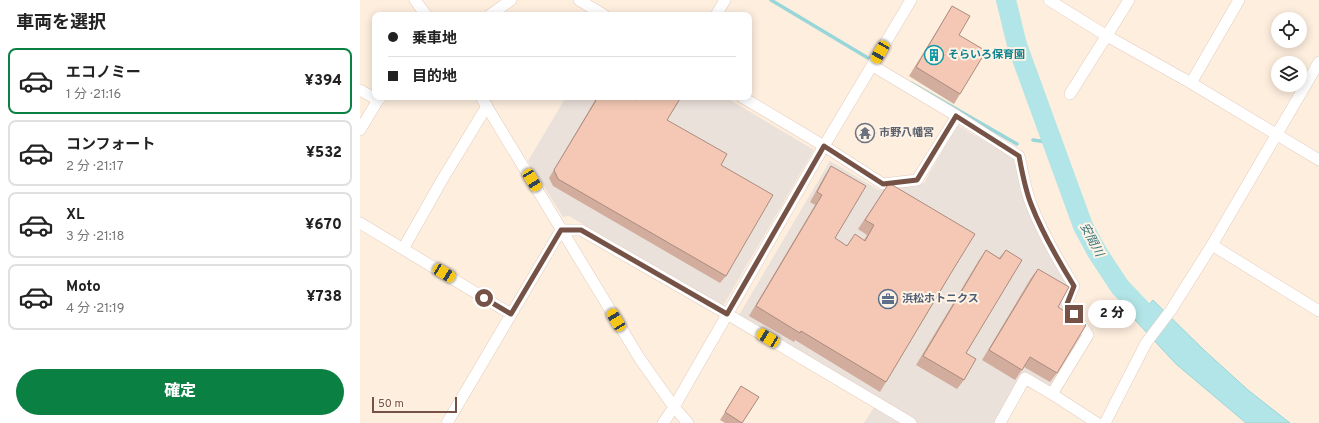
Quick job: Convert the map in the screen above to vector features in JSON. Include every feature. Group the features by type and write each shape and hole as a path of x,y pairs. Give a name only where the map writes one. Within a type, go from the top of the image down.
{"street":[{"path":"415,0 424,12"},
{"path":"494,12 511,0"},
{"path":"579,0 599,12"},
{"path":"718,12 725,0"},
{"path":"663,423 674,407 824,146 911,0"},
{"path":"1049,0 1107,36 1191,83 1319,160"},
{"path":"1070,94 1129,0"},
{"path":"1191,83 1239,0"},
{"path":"1105,423 1147,341 1171,310 1212,245 1319,62"},
{"path":"873,66 1019,156 1030,203 1043,231 1074,286 1067,304 1088,336 1052,394"},
{"path":"360,90 372,95"},
{"path":"360,130 379,100"},
{"path":"747,100 824,146 883,184 917,180 956,116"},
{"path":"484,102 640,359 674,407 688,423"},
{"path":"403,249 484,102"},
{"path":"360,223 511,314"},
{"path":"561,230 581,230 911,423"},
{"path":"447,423 561,230"},
{"path":"1212,245 1319,311"},
{"path":"1000,423 1025,378 1097,423"}],"shaded area":[{"path":"564,100 730,100 814,150 723,306 569,216 563,217 528,161"},
{"path":"957,125 1013,158 1025,203 1070,287 1061,305 1083,335 1051,389 1024,374 994,423 864,423 880,398 739,315 830,161 879,190 924,183"}],"water":[{"path":"1153,300 1205,351 1248,390 1290,423 1246,423 1176,364 1135,320"}],"building":[{"name":"そらいろ保育園","path":"952,6 970,16 959,35 986,51 960,94 916,67"},
{"path":"596,100 679,100 667,120 727,154 721,165 773,195 726,276 558,179 554,170"},
{"path":"831,166 866,186 835,238 847,246 855,234 865,241 874,225 865,220 889,183 975,234 886,382 756,306 822,195 817,192"},
{"path":"986,250 1000,259 1006,250 1022,260 966,353 976,359 964,380 923,356"},
{"path":"1038,269 1069,287 1058,307 1086,325 1057,373 1030,357 1022,370 989,350"},
{"path":"741,386 759,397 742,423 725,412"}],"waterway":[{"path":"771,0 868,58"},
{"name":"安間川","path":"1006,0 1017,45 1083,226 1097,252 1120,287 1162,331"},
{"path":"911,83 1017,144"},
{"path":"1033,140 1053,143"}],"place":[{"name":"そらいろ保育園","path":"934,55"},
{"name":"市野八幡宮","path":"865,133"},
{"name":"浜松ホトニクス","path":"888,299"}],"route":[{"path":"484,298 511,314 561,230 581,230 727,314 824,146 883,184 917,180 956,116 1019,156 1030,203 1043,231 1074,286 1067,304 1074,314"}]}
